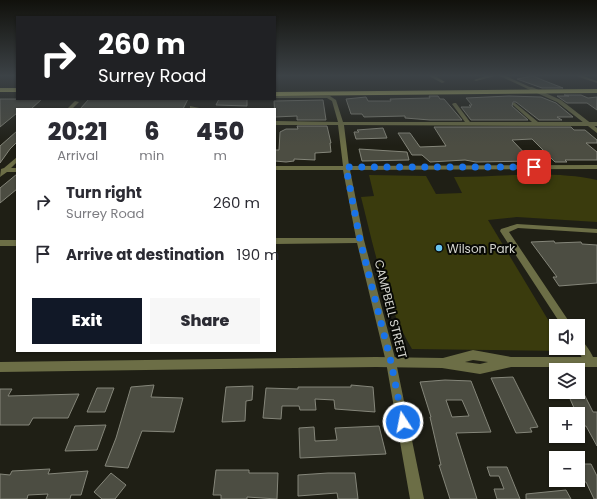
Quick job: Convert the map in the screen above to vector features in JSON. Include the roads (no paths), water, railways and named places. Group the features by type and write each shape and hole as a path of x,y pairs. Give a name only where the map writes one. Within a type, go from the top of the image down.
{"street":[{"name":"CAMPBELL STREET","path":"333,99 341,124 346,167 360,240 391,362 417,499"},
{"path":"555,99 594,125"},
{"path":"559,99 594,125 597,131"},
{"path":"70,108 77,102"},
{"path":"454,104 469,124"},
{"path":"515,104 536,124"},
{"path":"192,107 197,108"},
{"path":"276,124 594,125"},
{"path":"0,175 3,170 16,160"},
{"path":"276,168 597,167"},
{"path":"3,170 16,170"},
{"path":"562,319 504,230 517,226 597,231"},
{"path":"276,241 360,240"},
{"path":"0,243 16,243"},
{"path":"585,350 595,361"},
{"path":"0,367 391,362 442,363 480,369 511,362 595,361"}],"place":[{"name":"Wilson Park","path":"439,248"}]}
